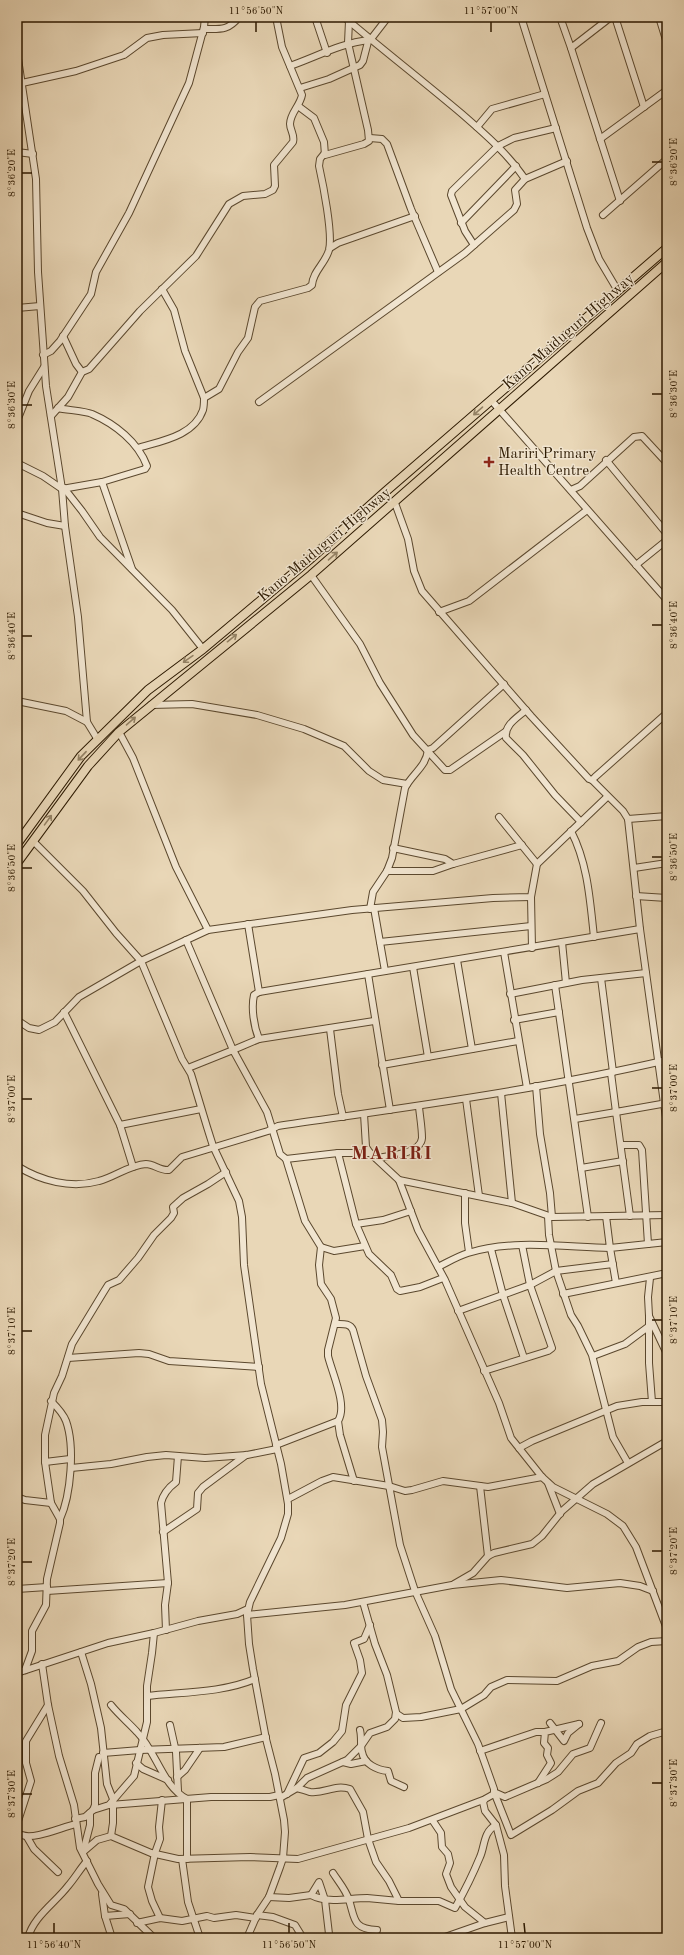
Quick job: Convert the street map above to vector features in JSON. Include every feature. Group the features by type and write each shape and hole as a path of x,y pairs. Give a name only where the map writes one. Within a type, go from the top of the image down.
{"highway":[{"name":"Kano-Maiduguri Highway","path":"17,844 81,756 148,690 203,649 309,560 667,248"},
{"name":"Kano-Maiduguri Highway","path":"17,863 88,766 119,732 150,705 311,575 395,503 667,262"}],"street":[{"path":"17,19 35,17"},
{"path":"43,355 51,351 63,336 91,294 96,272 146,178 189,83 203,31 205,17"},
{"path":"22,83 76,71 124,55 147,38 223,30 234,23 239,17"},
{"path":"51,416 68,397 82,372 89,369 135,317 202,249 214,226 229,204 243,196 265,194 273,190 275,186 274,165 293,142 294,139 290,125 291,117 298,106 302,95 282,47 276,17"},
{"path":"315,17 327,52"},
{"path":"300,88 354,69 363,61 370,39 388,17"},
{"path":"521,17 567,160 587,228 597,253 618,292"},
{"path":"560,17 620,200"},
{"path":"571,48 611,17"},
{"path":"615,17 644,107"},
{"path":"659,17 664,25 667,43"},
{"path":"347,19 370,39 421,78 477,127 498,146 516,166 525,179"},
{"path":"347,19 348,44 370,138"},
{"path":"290,66 348,44 370,39"},
{"path":"17,52 36,179 40,306 44,367 63,489 65,526 78,617 87,722 98,740"},
{"path":"600,139 667,90"},
{"path":"477,127 492,109 545,94"},
{"path":"204,398 219,389 238,352 245,343 255,307 260,301 312,285 314,274 325,261 330,248 330,234 319,164 324,154 324,142 314,118 298,106"},
{"path":"474,245 461,223 451,192 498,146 514,138 556,128"},
{"path":"324,154 364,144 370,138 382,139 388,144 406,199 415,216 438,272"},
{"path":"17,152 33,154"},
{"path":"603,215 667,159"},
{"path":"259,402 474,245 514,210 517,204 515,190 525,179 567,160"},
{"path":"461,223 516,166"},
{"path":"330,248 338,243 415,216"},
{"path":"138,448 159,442 190,429 202,412 204,398 185,351 174,310 162,290"},
{"path":"17,308 40,306"},
{"path":"63,336 76,364 82,372"},
{"path":"17,422 29,391 44,367"},
{"path":"491,400 667,600"},
{"path":"58,408 90,413 128,437 138,448 147,466 145,469 102,482 63,489"},
{"path":"571,490 580,486 606,460 634,437 642,436 667,463"},
{"path":"606,460 667,534"},
{"path":"17,463 43,476 63,489 82,511 100,538 172,610 203,649"},
{"path":"102,482 133,571"},
{"path":"395,503 408,539 414,571 422,591 584,775 592,780 628,819 640,929 667,1125"},
{"path":"439,612 469,601 587,510"},
{"path":"17,514 47,523 65,526"},
{"path":"636,565 667,540"},
{"path":"311,575 360,644 380,683 413,735 424,749 428,750 445,770 450,770 505,732 509,725 526,710"},
{"path":"428,750 433,748 504,684"},
{"path":"17,701 66,711 87,722"},
{"path":"150,705 192,704 257,715 304,729 344,746 369,771 383,780 407,784"},
{"path":"592,780 666,714"},
{"path":"119,732 133,758 176,867 208,930"},
{"path":"505,732 506,738 523,755 555,795 581,822"},
{"path":"385,971 372,909 373,892 387,871 407,784 427,759 428,750"},
{"path":"532,948 531,897 536,864 607,797"},
{"path":"628,819 667,816"},
{"path":"499,817 536,864"},
{"path":"571,832 579,847 587,878 594,937"},
{"path":"33,841 83,891 141,961 182,1059 192,1074 213,1146 239,1201 242,1217 244,1266 259,1367 266,1406 288,1499 288,1514 281,1538 248,1612 249,1644 255,1679 284,1820 283,1858 269,1897 256,1916 247,1938"},
{"path":"387,871 433,872 453,864 522,845"},
{"path":"393,848 445,859 453,864"},
{"path":"634,868 667,863"},
{"path":"636,896 667,898"},
{"path":"17,1020 29,1028 39,1030 55,1022 79,997 141,961 208,930 372,909 493,898 531,897"},
{"path":"248,924 259,992"},
{"path":"380,942 532,926"},
{"path":"259,1039 256,1033 253,1002 254,995 259,992 640,929"},
{"path":"186,940 233,1050 266,1112 280,1154 286,1159 305,1221 321,1248 319,1265 321,1284 335,1309 336,1324 328,1350 342,1409 338,1421 340,1435 354,1481"},
{"path":"562,942 566,983"},
{"path":"504,952 514,1020 527,1088"},
{"path":"457,960 472,1049"},
{"path":"413,967 428,1057"},
{"path":"510,994 566,983 646,973"},
{"path":"368,974 374,1021 390,1110"},
{"path":"602,978 616,1112 630,1216"},
{"path":"555,985 570,1081 588,1217"},
{"path":"64,1012 120,1125 134,1168"},
{"path":"514,1020 559,1012"},
{"path":"188,1068 259,1039 374,1021"},
{"path":"330,1029 338,1094 343,1116"},
{"path":"382,1065 518,1041"},
{"path":"17,1166 33,1176 46,1180 77,1184 99,1181 145,1164 162,1170 169,1170 182,1157 278,1126 343,1116 419,1107 570,1081 667,1060"},
{"path":"536,1086 540,1134 550,1193 551,1246 556,1271 570,1315 578,1326 593,1356 614,1437 628,1462"},
{"path":"501,1093 512,1203"},
{"path":"466,1099 479,1196"},
{"path":"575,1119 665,1103"},
{"path":"376,1158 411,1151 419,1146 422,1140 419,1107"},
{"path":"120,1125 201,1109"},
{"path":"364,1114 364,1137 366,1147 370,1153 399,1180 418,1230 438,1267 499,1403 511,1438 548,1483 607,1514 623,1526 636,1547 667,1627 657,1641"},
{"path":"621,1146 635,1144 639,1145 642,1150 648,1244"},
{"path":"286,1159 338,1154 370,1153"},
{"path":"338,1154 356,1224 365,1246 369,1254 391,1275 397,1289 400,1291 420,1287 443,1278"},
{"path":"581,1168 623,1161"},
{"path":"60,1518 51,1503 45,1462 46,1435 51,1401 72,1344 108,1285 119,1280 138,1258 154,1235 171,1218 174,1213 173,1207 183,1198 226,1172"},
{"path":"399,1180 512,1203 550,1217 667,1215"},
{"path":"465,1193 464,1223 469,1252"},
{"path":"356,1224 383,1220 411,1211"},
{"path":"606,1216 616,1283"},
{"path":"438,1267 469,1252 491,1248 522,1245 610,1248 667,1242"},
{"path":"484,1371 548,1351 552,1348 530,1285 522,1245"},
{"path":"321,1248 334,1251 365,1246"},
{"path":"491,1248 524,1358"},
{"path":"458,1311 530,1285 556,1271 613,1264"},
{"path":"563,1294 616,1283 650,1278 667,1273"},
{"path":"650,1278 648,1297 648,1328 649,1384 652,1402"},
{"path":"649,1316 667,1354"},
{"path":"336,1324 346,1324 353,1330 366,1376 382,1420 382,1448 400,1545 415,1591 432,1627 451,1689 480,1751 511,1835 552,1810 578,1791 598,1783 616,1763 631,1753 637,1744 650,1736 667,1731"},
{"path":"593,1356 625,1344 648,1328"},
{"path":"68,1358 139,1353 149,1354 169,1361 259,1367"},
{"path":"25,1670 32,1651 32,1631 46,1605 47,1589 60,1518 67,1501 71,1468 66,1422 64,1416 51,1401"},
{"path":"519,1448 546,1434 624,1404 667,1402"},
{"path":"71,1468 111,1464 147,1457 178,1456 205,1458 247,1455 276,1447 338,1421"},
{"path":"452,1585 473,1573 488,1556 494,1553 532,1544 542,1536 560,1514 593,1484 628,1462 667,1441"},
{"path":"163,1532 197,1509 198,1493 203,1486 247,1455"},
{"path":"166,1630 165,1605 168,1583 161,1515 162,1497 167,1489 176,1482 178,1456"},
{"path":"45,1462 70,1459"},
{"path":"288,1499 330,1478 389,1486 404,1491 450,1480 480,1486 504,1484 542,1477"},
{"path":"548,1483 560,1514"},
{"path":"480,1486 488,1556"},
{"path":"17,1498 51,1503"},
{"path":"17,1502 25,1500"},
{"path":"17,1673 108,1643 154,1633 198,1621 248,1612 363,1602 452,1585 501,1580 567,1588 620,1583 640,1586 653,1591"},
{"path":"17,1589 168,1583"},
{"path":"112,1802 226,1796 279,1797 288,1794 297,1788 307,1778 343,1762 362,1746 370,1733 392,1724 397,1714 387,1674 363,1602"},
{"path":"288,1794 304,1758 319,1753 334,1742 342,1731 346,1705 362,1672 360,1660 354,1643 364,1639 370,1625"},
{"path":"58,1872 34,1849 24,1836 75,1820 112,1802 132,1780 147,1722 147,1696 154,1633"},
{"path":"397,1714 403,1718 421,1717 461,1709 484,1695 491,1687 507,1680 557,1681 592,1666 618,1661 638,1647 657,1641 667,1641"},
{"path":"81,1652 92,1684 101,1728 101,1755 112,1802 113,1823 111,1836"},
{"path":"42,1664 48,1704 59,1756 74,1805 80,1848 100,1887 112,1905 124,1909 154,1938"},
{"path":"147,1696 193,1692 236,1685 255,1679"},
{"path":"18,1821 31,1781 26,1763 26,1741 48,1704"},
{"path":"111,1705 150,1749 168,1780 181,1796 187,1799"},
{"path":"480,1751 536,1732 545,1732 555,1729 550,1723"},
{"path":"494,1792 505,1797 538,1783 558,1772 573,1754 590,1748 601,1724"},
{"path":"170,1725 176,1749 178,1791"},
{"path":"360,1730 362,1753 366,1761 380,1771 388,1771 391,1781 404,1787"},
{"path":"538,1783 551,1763 547,1755 548,1748 544,1743 545,1732"},
{"path":"101,1755 150,1749 224,1747 266,1737"},
{"path":"177,1777 185,1770 200,1748"},
{"path":"83,1852 90,1826 91,1812 95,1805 95,1773 101,1755"},
{"path":"343,1762 351,1764 366,1761"},
{"path":"136,1762 143,1769 168,1780"},
{"path":"297,1788 310,1792 333,1787 350,1789 363,1812 368,1839 376,1862 399,1901"},
{"path":"83,1852 97,1840 111,1836 155,1853 185,1859 298,1859 433,1821 483,1800 494,1792"},
{"path":"187,1799 185,1859 188,1902 200,1938"},
{"path":"160,1918 152,1901 148,1887 155,1853 160,1839 159,1827 162,1800"},
{"path":"483,1800 485,1811 496,1825 505,1863 505,1882 512,1938"},
{"path":"433,1821 441,1833 442,1847 448,1854 450,1863 446,1874 459,1900 464,1907 485,1923"},
{"path":"269,1897 289,1898 311,1895 320,1900 349,1900 366,1898 399,1901 439,1901 455,1908 481,1855 483,1843 491,1828 496,1825"},
{"path":"28,1938 35,1924 70,1884 77,1872 87,1861"},
{"path":"333,1873 349,1900 352,1913 358,1924 367,1930 377,1930"},
{"path":"311,1895 319,1882 325,1900 329,1934 328,1938"},
{"path":"100,1887 104,1900 105,1916 112,1938"},
{"path":"105,1916 130,1914"},
{"path":"137,1923 160,1918 182,1921 207,1916 214,1918 236,1915 273,1917 294,1925 303,1938"},
{"path":"442,1938 485,1923 509,1917"}],"place":[{"name":"Mariri Primary Health Centre","path":"489,462"}],"district":[{"name":"MARIRI","path":"392,1152"}]}
